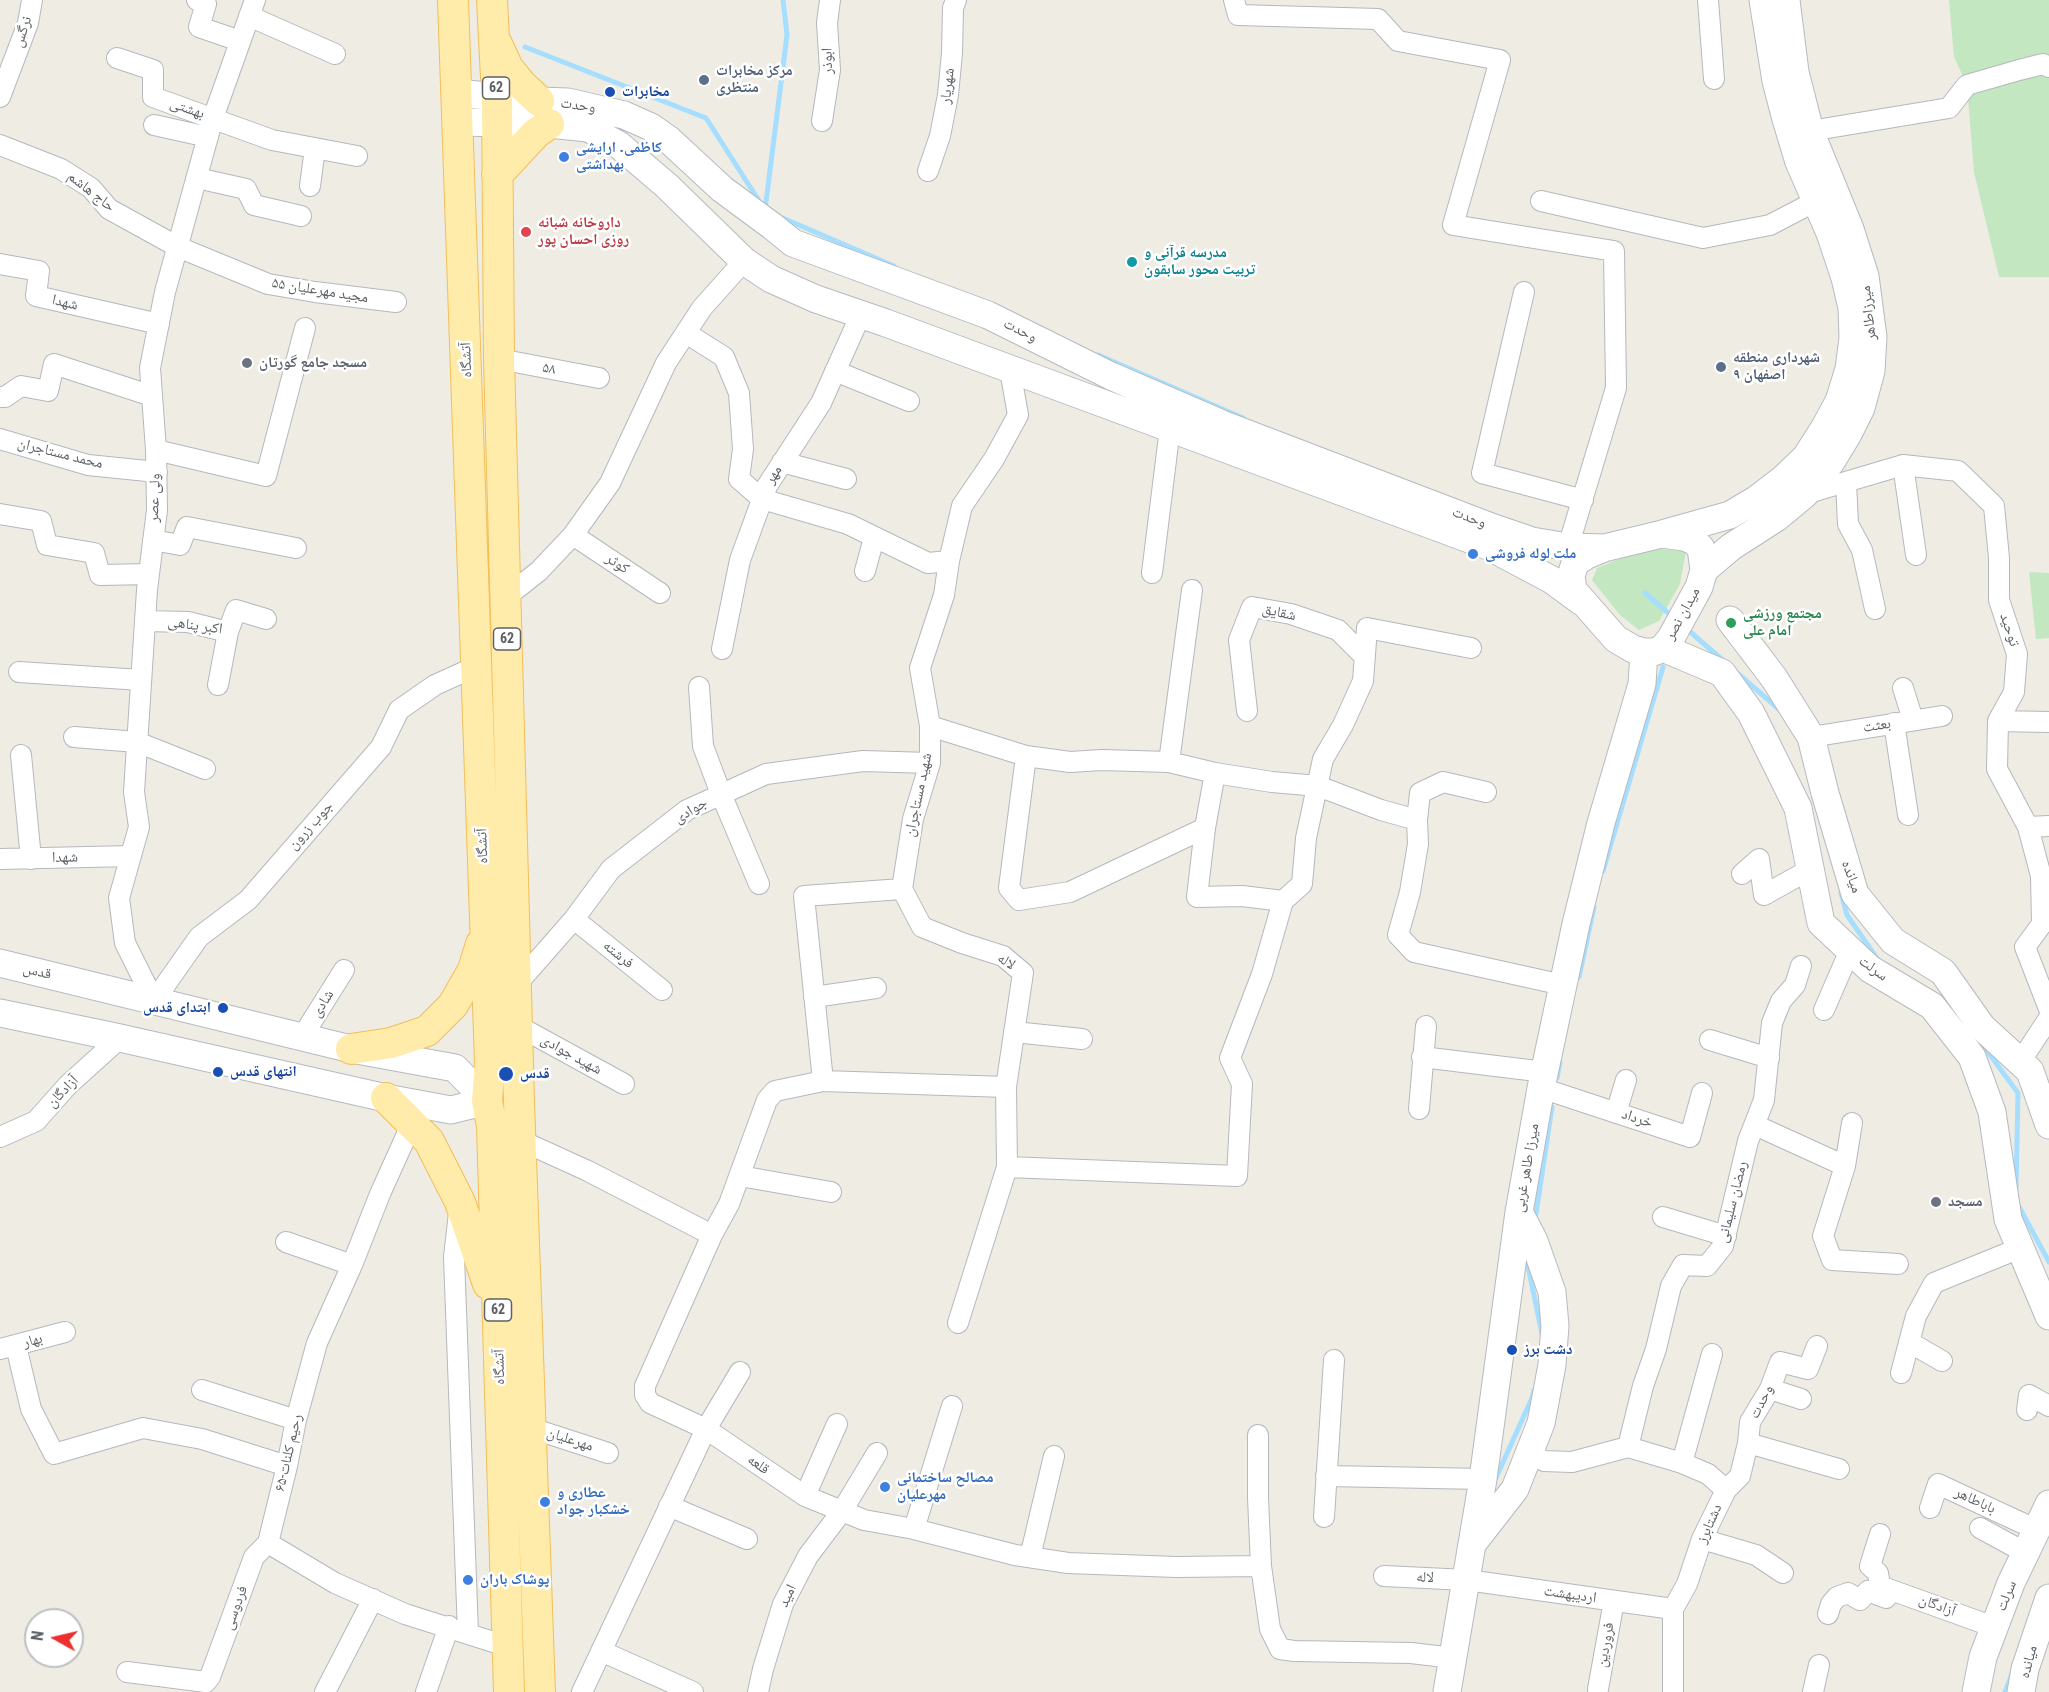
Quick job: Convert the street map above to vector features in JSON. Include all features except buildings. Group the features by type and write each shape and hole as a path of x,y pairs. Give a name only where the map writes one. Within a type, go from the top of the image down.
{"main road":[{"name":"آتشگاه","path":"453,0 486,929 490,1062 487,1101 492,1126 509,1692"},
{"name":"آتشگاه","path":"492,0 497,110 499,359 519,1102 540,1692"},
{"name":"میرزاطاهر","path":"1662,534 1730,515 1783,479 1806,457 1825,427 1839,401 1849,369 1853,339 1852,308 1830,233 1799,162 1776,81 1763,0"},
{"name":"میرزاطاهر","path":"1704,570 1731,547 1776,518 1805,494 1831,462 1861,408 1871,371 1873,337 1865,276 1850,229 1810,130 1795,72 1786,0"},
{"path":"494,38 508,68 544,112 536,133 497,175"},
{"name":"وحدت","path":"544,112 568,102 605,110 651,127 722,189 793,243 988,315 1111,376 1222,424 1532,541 1568,547 1604,548"},
{"name":"وحدت","path":"457,107 544,112 588,128 619,145 667,186 744,261 793,290 1488,546 1552,580 1582,602"},
{"path":"948,346 970,327 956,303"},
{"path":"1004,368 990,346 996,333 1017,330"},
{"name":"میدان نصر","path":"1662,534 1684,537 1694,541 1701,548 1704,570 1700,586 1671,638 1654,650 1633,649 1616,639 1582,602 1573,590 1571,576 1575,563 1587,555 1604,548 1662,534"},
{"name":"میانده","path":"1730,620 1733,663 1774,678 1806,740 1825,793 1855,894 1893,941 1943,972 1982,1027 2030,1071 2049,1125"},
{"path":"1654,650 1733,663"},
{"name":"میرزا طاهر غربی","path":"1447,1692 1483,1479 1519,1212 1543,1080 1601,824 1654,650"},
{"name":"سرلت","path":"1733,663 1751,713 1797,808 1821,923 1870,969 1932,1006 1972,1057 1992,1112 2008,1219 2049,1316"},
{"path":"1775,760 1806,740"},
{"path":"351,1049 391,1043 427,1031 453,1005 473,970 486,929"},
{"name":"قدس","path":"0,963 351,1049 455,1068 487,1101"},
{"path":"0,1013 386,1098 451,1110 487,1101 519,1102"},
{"path":"242,1067 254,1060 260,1047 259,1034 250,1025"},
{"path":"386,1098 429,1141 460,1202 498,1315"},
{"path":"1472,1544 1515,1489 1541,1423 1552,1365 1555,1326 1552,1292 1534,1241 1519,1212"},
{"name":"سرلت","path":"1976,1692 1983,1657 2011,1583 2049,1504"},
{"name":"میانده","path":"2021,1692 2025,1669 2049,1598"}],"street":[{"name":"نرگس","path":"0,97 28,23 32,0"},
{"path":"196,0 206,4 199,27 240,40"},
{"name":"ابوذر","path":"822,121 831,70 827,23 830,0"},
{"name":"شهریار","path":"928,171 940,136 948,95 953,8 956,0"},
{"path":"1234,0 1238,15 1378,19 1398,41 1500,60 1453,225 1614,251 1616,388 1568,547"},
{"path":"1708,0 1714,79"},
{"path":"252,8 335,54"},
{"name":"ولی عصر","path":"154,1001 124,943 119,898 139,827 134,792 145,621 157,510 156,450 150,368 165,292 211,127 252,8"},
{"name":"بهشتی","path":"117,58 153,70 153,97 211,127"},
{"path":"1810,130 1949,108 1967,85 2043,64 2049,67"},
{"path":"154,125 211,127 357,156"},
{"name":"حاج هاشم","path":"0,145 61,169 91,188 109,208 178,247"},
{"path":"310,186 315,148"},
{"path":"197,178 246,189 254,205 302,216"},
{"path":"1541,201 1703,238 1770,225 1816,201"},
{"name":"۵۵ مجید مهرعلیان","path":"178,247 268,284 396,302"},
{"path":"506,597 539,571 573,535 610,483 666,363 702,308 744,261"},
{"name":"شهدا","path":"1,269 39,271 36,296 159,324"},
{"path":"1524,292 1482,473 1583,500"},
{"name":"مهر","path":"722,649 740,560 767,486 821,403 861,314"},
{"path":"156,450 266,476 305,328"},
{"path":"686,333 724,357 739,393 743,449 739,479 762,499 848,524 928,563 949,561"},
{"name":"۵۸","path":"499,359 599,378"},
{"path":"0,397 5,397 21,386 48,391 54,364 152,396"},
{"name":"شهید مستاجران","path":"902,889 913,819 930,763 930,726 920,668 944,595 949,561 962,506 994,459 1018,415 1004,368"},
{"path":"835,371 909,401"},
{"path":"1152,573 1170,428"},
{"name":"محمد مستاجران","path":"0,439 88,465 156,472"},
{"path":"782,462 846,479"},
{"path":"1903,465 1916,555"},
{"name":"توحید","path":"1805,494 1903,465 1958,471 1994,506 1999,558 1999,600 2017,654 2014,692 1998,721 1997,769 2028,827 2041,876 2046,924 2025,947 2049,1010"},
{"path":"1846,482 1848,524 1862,550 1875,609"},
{"path":"0,514 41,521 47,545 94,553 100,575 149,574"},
{"path":"153,540 180,545 187,527 296,548"},
{"name":"کوثر","path":"573,535 660,593"},
{"path":"865,571 874,538"},
{"path":"1169,762 1192,590"},
{"name":"شقایق","path":"1247,711 1239,640 1252,607 1291,614 1338,630 1365,656"},
{"name":"اکبر پناهی","path":"145,621 188,622 228,632 236,610 266,619"},
{"path":"1007,1167 1237,1176 1242,1084 1230,1058 1262,974 1283,901 1302,885 1306,838 1323,759 1343,725 1363,681 1367,628 1471,648"},
{"path":"218,685 228,632"},
{"name":"جوب زرون","path":"154,1001 199,937 248,900 381,747 399,710 435,685 477,666"},
{"path":"19,672 141,680"},
{"path":"699,687 704,746 721,795 759,884"},
{"path":"1903,688 1908,815"},
{"name":"بعثت","path":"1806,740 1942,716"},
{"path":"1998,721 2049,722"},
{"path":"930,726 1026,756 1070,762 1101,760 1169,762 1215,773 1318,786 1381,810 1417,820"},
{"path":"74,737 137,742 204,769"},
{"path":"21,755 31,859"},
{"path":"1026,756 1009,888 1018,900 1071,892 1205,828"},
{"name":"جوادی","path":"517,984 574,919 611,869 687,810 766,774 863,761 930,763"},
{"path":"1215,773 1205,828 1197,897 1242,896 1283,901"},
{"path":"1486,792 1443,782 1420,793 1416,854 1410,892 1398,935 1414,952 1563,985"},
{"path":"2028,827 2049,826"},
{"name":"شهدا","path":"0,859 131,856"},
{"path":"1742,874 1759,859 1764,895 1809,870"},
{"path":"823,1081 804,896 902,889"},
{"name":"لاله","path":"902,889 922,927 962,944 1003,956 1023,973 1006,1087 1007,1167 958,1323"},
{"name":"فرشته","path":"574,919 662,990"},
{"path":"1824,1010 1850,950"},
{"name":"رمضان سلیمانی","path":"1628,1448 1671,1286 1683,1265 1707,1266 1723,1246 1748,1141 1764,1100 1772,1023 1781,1000 1796,986 1801,966"},
{"name":"شادی","path":"302,1037 344,970"},
{"path":"814,997 876,988"},
{"path":"2020,1062 2049,1018"},
{"name":"شهید جوادی","path":"518,1026 624,1084"},
{"path":"1419,1109 1426,1026"},
{"path":"1014,1032 1082,1039"},
{"name":"آزادگان","path":"0,1137 36,1121 68,1085 120,1038"},
{"path":"1710,1040 1769,1058"},
{"name":"خرداد","path":"1422,1058 1543,1080 1616,1113 1690,1137 1702,1093"},
{"path":"1616,1113 1626,1080"},
{"name":"قلعه","path":"1006,1087 823,1081 775,1091 766,1100 729,1204 712,1235 645,1386 645,1395 650,1403 706,1429 805,1496 864,1520 914,1529 1030,1557 1068,1563 1112,1566 1261,1566"},
{"name":"۶۵-رحیم کلنات","path":"268,1543 296,1420 317,1342 412,1123"},
{"path":"1852,1123 1845,1166 1823,1236 1832,1260 1898,1264"},
{"path":"1755,1125 1845,1166"},
{"path":"522,1142 588,1171 712,1235"},
{"path":"740,1176 831,1192"},
{"path":"460,1202 454,1257 468,1633"},
{"path":"1663,1217 1726,1236"},
{"path":"286,1242 352,1265"},
{"path":"1901,1372 1916,1316 1934,1283 2020,1248"},
{"name":"بهار","path":"8,1348 65,1332"},
{"path":"1909,1342 1942,1361"},
{"name":"وحدت","path":"1725,1490 1740,1476 1748,1443 1750,1422 1770,1389 1780,1362 1808,1370 1817,1346"},
{"path":"8,1348 31,1409 54,1454 143,1428 202,1439 287,1466"},
{"path":"1682,1462 1712,1354"},
{"path":"1324,1517 1334,1360"},
{"path":"582,1692 706,1429 740,1372"},
{"path":"1770,1389 1802,1400"},
{"path":"202,1390 296,1420"},
{"path":"2026,1410 2029,1395 2049,1406"},
{"path":"914,1529 930,1484 952,1406"},
{"path":"805,1496 837,1424"},
{"name":"مهرعلیان","path":"531,1428 608,1453"},
{"path":"1258,1435 1261,1566 1270,1629 1280,1649 1412,1653 1453,1658"},
{"path":"1748,1443 1839,1469"},
{"name":"دشتابرز","path":"1529,1453 1544,1461 1572,1462 1628,1448 1682,1462 1708,1474 1725,1490 1702,1539 1687,1584 1673,1609 1673,1692"},
{"name":"امید","path":"758,1692 783,1604 808,1556 842,1510 877,1453"},
{"path":"1030,1557 1054,1456"},
{"path":"1326,1476 1483,1479"},
{"name":"باباطاهر","path":"1930,1508 1938,1484 2031,1541"},
{"path":"669,1506 747,1539"},
{"path":"1980,1528 2031,1541"},
{"path":"1828,1614 1831,1604 1838,1597 1848,1593 1860,1600 1868,1591 1886,1598 1885,1587 1878,1573 1870,1566 1880,1534"},
{"path":"1702,1539 1756,1555 1783,1573"},
{"path":"268,1543 335,1583 405,1614 449,1626 506,1646"},
{"name":"فردوسی","path":"127,1672 206,1682 210,1677 254,1557 268,1543"},
{"name":"لاله","path":"1384,1576 1467,1580"},
{"name":"اردیبهشت","path":"1467,1580 1673,1609"},
{"name":"آزادگان","path":"1885,1587 1994,1627"},
{"path":"324,1692 373,1599"},
{"name":"فروردین","path":"1598,1689 1614,1601"},
{"path":"426,1692 449,1626"},
{"path":"601,1651 693,1692"},
{"path":"1813,1692 1819,1665"}],"green space":[{"path":"1949,0 2049,0 2049,277 1999,277 1974,172 1967,85 1954,57"},
{"path":"1660,549 1686,551 1680,584 1659,621 1639,630 1620,615 1592,580 1597,568 1621,558"},
{"path":"2029,572 2049,573 2049,638 2036,639"}],"waterway":[{"path":"765,210 787,35 783,0"},
{"path":"525,47 706,118 761,204"},
{"path":"778,216 894,266"},
{"path":"1098,355 1243,418"},
{"path":"1645,593 1674,618"},
{"path":"1688,630 1725,662"},
{"path":"1603,871 1663,667"},
{"path":"1736,672 1781,711"},
{"path":"1841,893 1847,915 1878,960"},
{"path":"1579,977 1594,907"},
{"path":"1982,1044 2018,1093 2016,1188"},
{"path":"1557,1078 1560,1062"},
{"path":"1536,1214 1552,1107"},
{"path":"2017,1203 2049,1262"},
{"path":"1529,1261 1528,1266 1542,1334"},
{"path":"1495,1480 1534,1390"},
{"path":"2005,1692 2012,1674"}],"place":[{"name":"مرکز مخابرات منتظری","path":"704,80"},
{"name":"مخابرات","path":"610,92"},
{"name":"کاظمی. ارایشی بهداشتی","path":"564,157"},
{"name":"داروخانه شبانه روزی احسان پور","path":"526,232"},
{"name":"مدرسه قرآنی و تربیت محور سابقون","path":"1132,262"},
{"name":"مسجد جامع گورتان","path":"247,363"},
{"name":"شهرداری منطقه ۹ اصفهان","path":"1721,367"},
{"name":"ملت لوله فروشی","path":"1473,554"},
{"name":"مجتمع ورزشی امام علی","path":"1731,623"},
{"name":"ابتدای قدس","path":"223,1008"},
{"name":"انتهای قدس","path":"218,1072"},
{"name":"قدس","path":"506,1074"},
{"name":"مسجد","path":"1936,1202"},
{"name":"دشت برز","path":"1512,1350"},
{"name":"مصالح ساختمانی مهرعلیان","path":"885,1487"},
{"name":"عطاری و خشکبار جواد","path":"545,1502"},
{"name":"پوشاک باران","path":"468,1580"}]}
